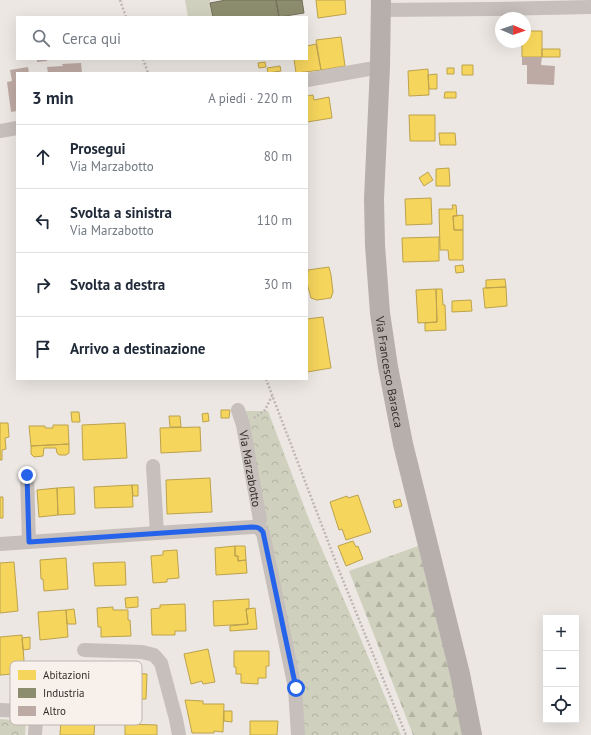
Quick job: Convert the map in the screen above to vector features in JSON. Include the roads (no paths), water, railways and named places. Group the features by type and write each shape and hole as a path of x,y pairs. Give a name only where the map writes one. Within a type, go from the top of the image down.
{"street":[{"path":"381,5 493,9 591,7"},
{"name":"Via Francesco Baracca","path":"381,5 380,67 374,199 375,245 380,313 388,367 403,444 460,674 472,735"},
{"path":"308,80 380,67"},
{"path":"0,131 16,128"},
{"name":"Via Marzabotto","path":"238,410 243,425 260,520 258,527 263,532 296,688 298,735"},
{"path":"153,466 157,532"},
{"path":"27,475 29,542"},
{"path":"0,544 157,532 258,527"},
{"path":"84,650 142,652 154,655 162,663 179,735"},
{"path":"0,710 10,710"},
{"path":"35,735 36,725"}]}
